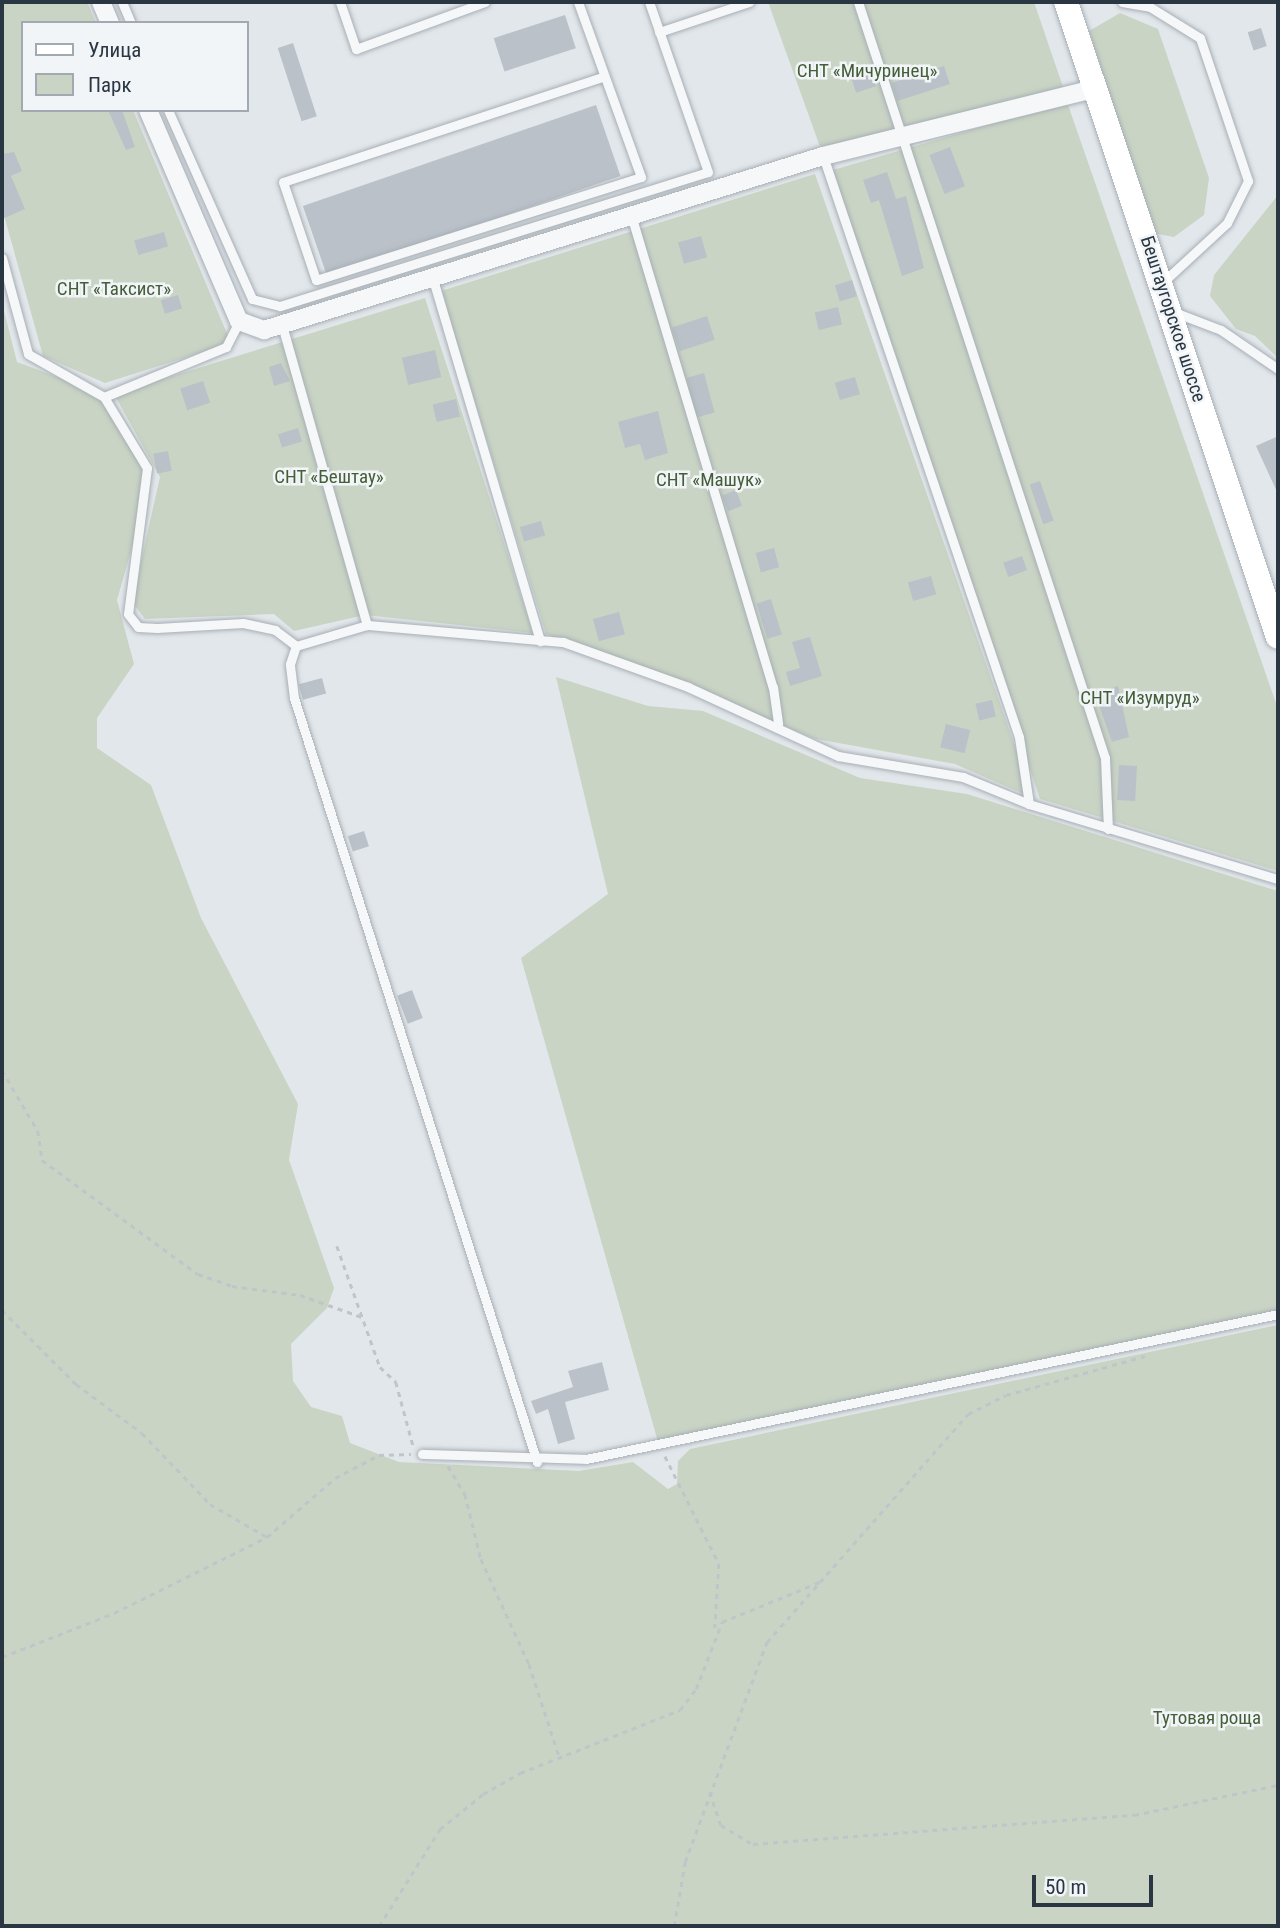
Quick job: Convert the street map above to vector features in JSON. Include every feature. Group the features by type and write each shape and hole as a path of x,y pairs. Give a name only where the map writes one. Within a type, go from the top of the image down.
{"street":[{"path":"102,2 109,21"},
{"name":"Бештаугорское шоссе","path":"1066,2 1097,88 1278,638"},
{"path":"149,112 239,321 264,330 823,156 1097,88"}],"lane":[{"path":"122,2 130,21"},
{"path":"340,2 356,49 485,2"},
{"path":"578,2 602,77 615,97 640,177 316,280 283,181 602,77"},
{"path":"169,112 252,299 280,306 708,172 649,2"},
{"path":"659,32 749,2"},
{"path":"858,2 904,134 1105,758 1108,829"},
{"path":"1122,2 1150,6 1200,38 1248,181 1227,223 1161,284"},
{"path":"823,156 1019,737 1029,804"},
{"path":"631,215 774,687 778,724"},
{"path":"2,258 28,354 104,397 148,468 128,614 138,627 243,623 275,630 296,646"},
{"path":"432,276 540,641"},
{"path":"1169,311 1221,330 1278,369"},
{"path":"104,397 226,347 239,321"},
{"path":"282,325 367,625"},
{"path":"296,646 367,625 563,642 778,724 838,756 963,777 1029,804 1278,879"},
{"path":"296,646 290,664 294,698 537,1462"},
{"path":"422,1454 537,1462 661,1443 1278,1314"}],"path":[{"path":"2,1070 38,1131 42,1160 198,1274 232,1286 300,1295 362,1317"},
{"path":"337,1247 380,1367 396,1382 407,1440 422,1454 448,1466 465,1494 481,1559 529,1664 559,1756"},
{"path":"2,1310 76,1384 142,1433 210,1504 267,1537"},
{"path":"674,1926 685,1861 709,1789 767,1643 968,1414 1006,1395 1120,1368 1169,1336"},
{"path":"379,1926 440,1829 482,1794 559,1756 680,1710 696,1689 715,1631 719,1564 712,1540 661,1443"},
{"path":"2,1657 114,1613 267,1537 346,1472 379,1455 422,1454"},
{"path":"715,1631 749,1609 823,1581"},
{"path":"709,1789 721,1825 753,1844 1134,1815 1278,1785"}],"green space":[{"name":"СНТ «Таксист»","path":"2,2 87,2 95,21 21,21 21,112 134,112 231,343 105,383 43,356 2,208"},
{"name":"СНТ «Мичуринец»","path":"768,2 1034,2 1064,90 823,155"},
{"path":"1120,13 1158,29 1209,178 1204,215 1174,237 1153,233 1089,31"},
{"name":"СНТ «Изумруд»","path":"1067,102 1278,709 1278,871 1040,799 833,170"},
{"name":"СНТ «Машук»","path":"815,174 1033,798 955,764 816,739 546,634 441,291"},
{"path":"1278,195 1278,358 1255,336 1236,329 1210,296 1214,275"},
{"name":"СНТ «Бештау»","path":"425,298 533,633 365,615 294,631 274,614 145,619 132,602 160,477 114,394"},
{"name":"Тутовая роща","path":"2,303 17,362 103,394 150,484 117,600 134,664 97,718 97,748 151,785 201,918 298,1104 289,1160 334,1288 327,1308 291,1344 293,1381 311,1407 342,1416 350,1443 399,1462 579,1471 633,1462 668,1489 677,1484 678,1461 690,1449 1278,1325 1278,1926 2,1926"},
{"path":"556,677 648,706 703,711 860,778 967,794 1278,891 1278,1315 658,1442 521,958 608,894"}],"building":[{"path":"565,15 576,48 504,71 494,38"},
{"path":"1261,28 1267,46 1254,50 1248,32"},
{"path":"293,43 317,116 302,121 278,48"},
{"path":"944,66 950,84 898,101 892,83"},
{"path":"871,71 876,86 856,93 851,77"},
{"path":"596,105 620,176 327,277 303,206"},
{"path":"109,112 123,112 135,147 126,150"},
{"path":"950,147 965,186 945,194 929,155"},
{"path":"14,152 22,171 11,176 25,209 2,219 2,154"},
{"path":"887,172 896,199 906,196 924,268 902,276 879,200 871,203 863,180"},
{"path":"164,232 168,246 138,255 134,241"},
{"path":"701,236 707,257 684,264 678,243"},
{"path":"852,280 857,296 840,302 835,285"},
{"path":"178,295 182,308 165,314 161,300"},
{"path":"838,307 842,325 819,330 815,312"},
{"path":"707,316 715,340 680,351 672,327"},
{"path":"435,350 441,377 408,385 402,358"},
{"path":"281,363 290,381 274,386 269,367"},
{"path":"704,373 715,413 697,417 687,378"},
{"path":"855,377 860,394 840,400 835,383"},
{"path":"203,381 210,403 187,410 180,388"},
{"path":"456,399 460,417 437,422 433,404"},
{"path":"658,411 668,453 645,460 640,444 625,448 618,422"},
{"path":"298,428 302,441 282,448 278,434"},
{"path":"1278,436 1278,494 1256,446"},
{"path":"168,451 172,471 157,473 153,454"},
{"path":"1040,481 1054,521 1043,524 1030,485"},
{"path":"736,490 742,506 728,511 722,495"},
{"path":"541,521 545,535 524,541 520,527"},
{"path":"774,548 779,567 761,572 756,553"},
{"path":"1022,556 1027,570 1008,577 1003,563"},
{"path":"931,576 936,594 913,601 908,583"},
{"path":"771,599 782,634 767,639 757,603"},
{"path":"619,612 625,634 599,641 593,619"},
{"path":"810,637 822,676 790,686 786,672 800,668 792,642"},
{"path":"322,678 326,693 303,700 299,684"},
{"path":"1118,686 1129,737 1112,742 1095,694"},
{"path":"992,700 996,717 979,720 975,704"},
{"path":"946,724 970,730 964,753 940,747"},
{"path":"1119,765 1137,766 1135,801 1117,800"},
{"path":"364,831 369,846 353,851 348,836"},
{"path":"412,990 423,1018 408,1024 397,996"},
{"path":"602,1362 609,1390 565,1402 575,1439 558,1444 548,1409 536,1414 531,1401 573,1387 568,1371"}]}
